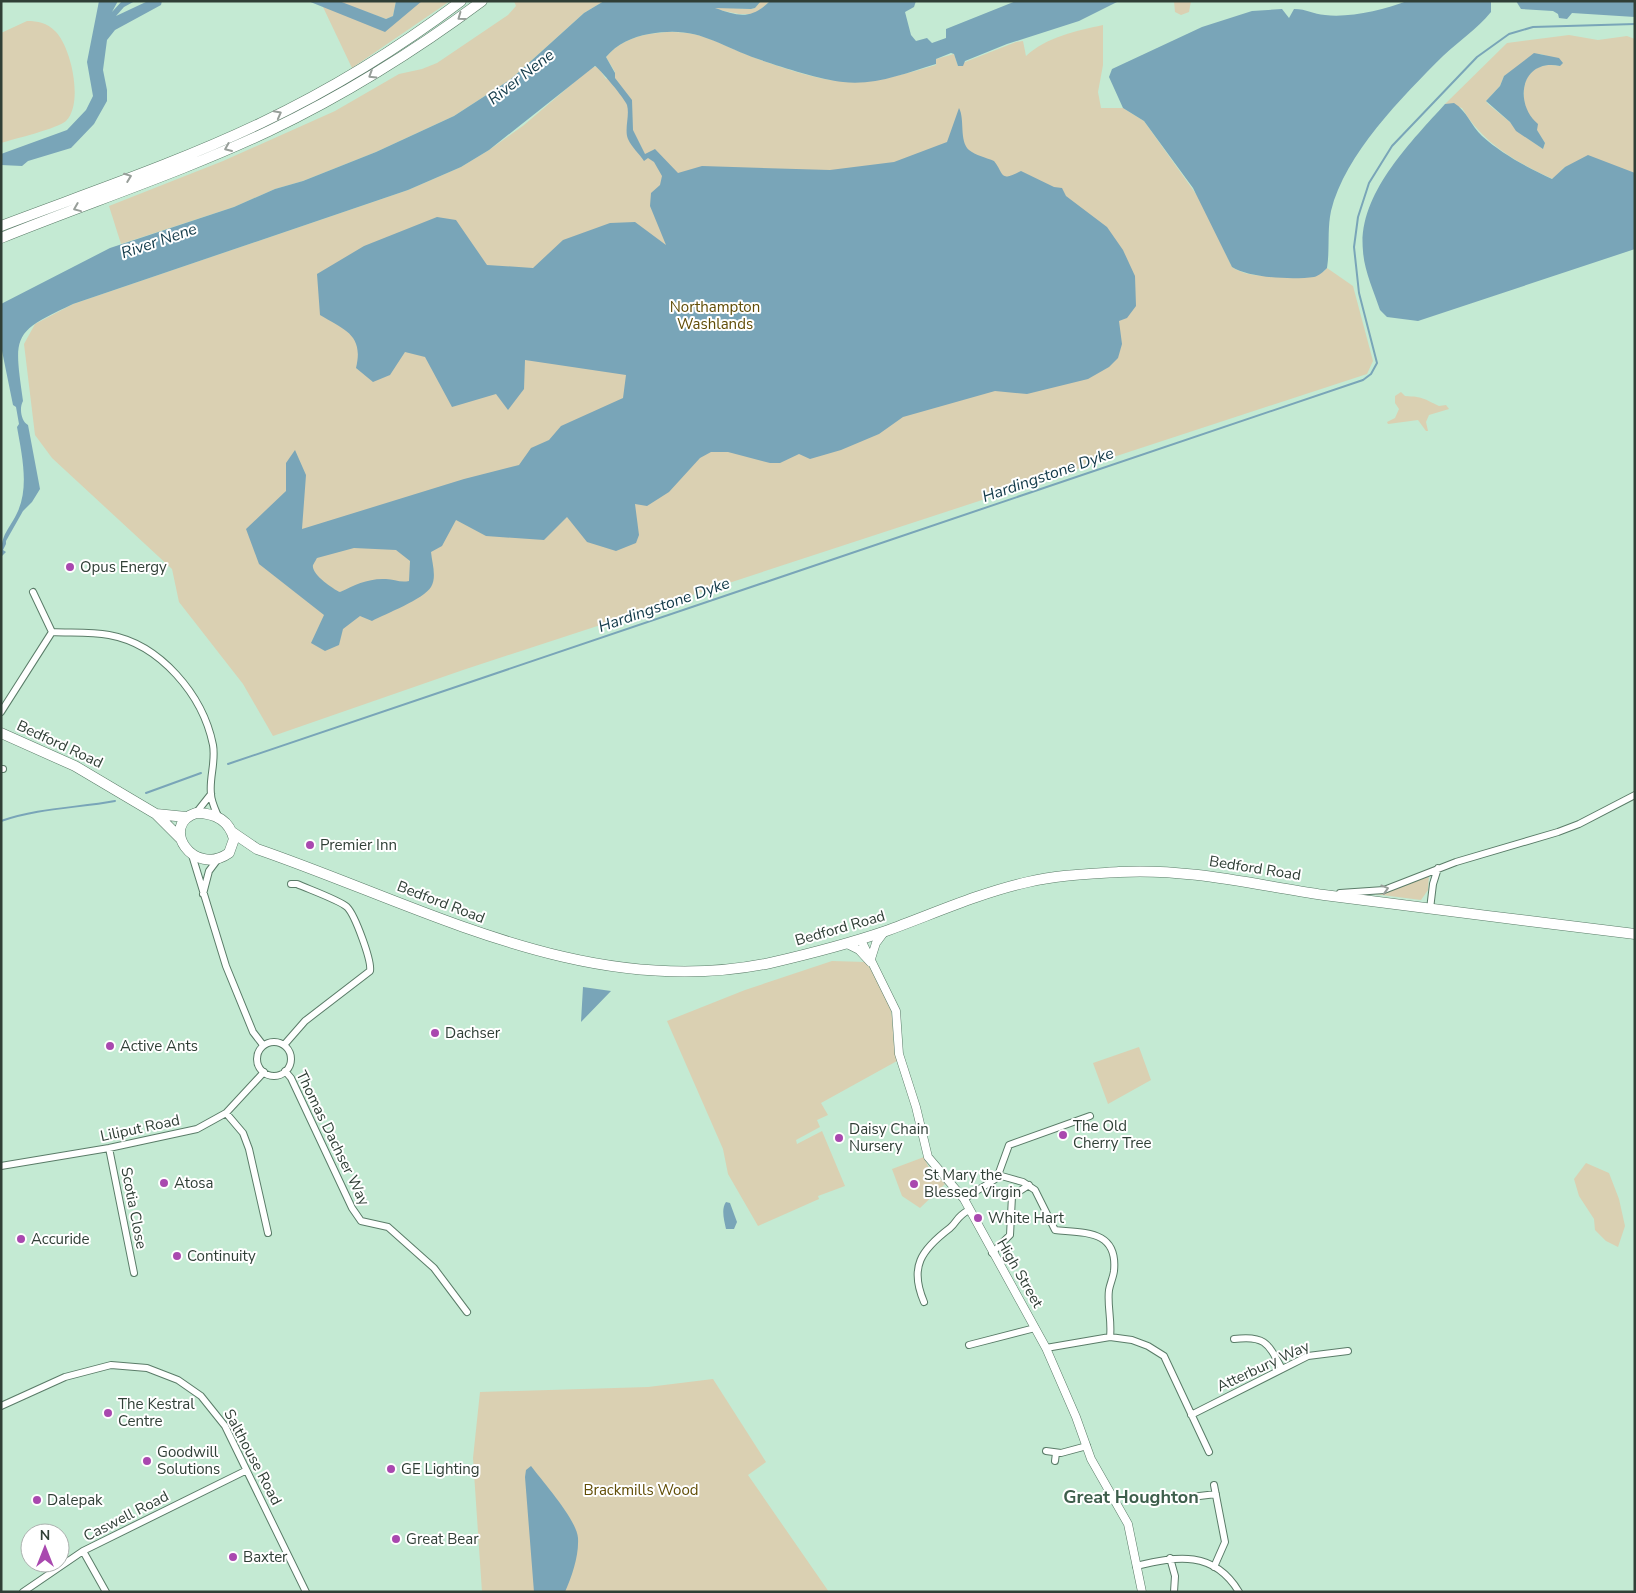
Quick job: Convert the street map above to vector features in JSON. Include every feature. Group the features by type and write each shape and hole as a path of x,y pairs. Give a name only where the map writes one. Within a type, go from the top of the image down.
{"highway":[{"path":"1,226 178,158 261,123 349,76 406,41 461,1"},
{"path":"1,238 266,132 355,85 440,32 482,1"},
{"name":"Bedford Road","path":"1,733 75,766 156,814 180,838"},
{"name":"Bedford Road","path":"156,814 191,815"},
{"path":"191,815 218,816 232,832 233,844 229,853 218,859 204,859 192,855 180,838 182,824 191,815"},
{"name":"Bedford Road","path":"232,832 257,849 493,938 533,951 612,967 676,972 721,970 766,964 861,940 1027,882 1089,874 1184,873 1319,894"},
{"name":"Bedford Road","path":"229,853 244,849 257,849"},
{"path":"1319,894 1635,934"}],"street":[{"path":"34,592 52,632"},
{"path":"1,712 52,632"},
{"path":"52,632 109,635 150,653 171,668 186,685 209,732 214,763 210,794 218,816"},
{"path":"191,815 210,794"},
{"name":"Bedford Road","path":"1319,894 1384,890 1438,868 1572,827 1635,795"},
{"path":"192,855 215,936 239,1000 253,1032 263,1046"},
{"path":"203,895 209,871 218,859"},
{"path":"1430,909 1432,884 1438,868"},
{"path":"284,1045 305,1021 370,971 371,965 363,938 347,907 297,884 291,884"},
{"path":"870,962 876,942 885,931"},
{"name":"High Street","path":"861,940 870,962 886,988 896,1011 899,1054 916,1107 928,1157 964,1199 992,1253 1046,1348 1091,1459 1125,1516 1142,1592"},
{"path":"847,944 859,950 870,962"},
{"path":"272,1042 284,1045 290,1057 286,1071 272,1075 264,1072 257,1059 263,1046 272,1042"},
{"name":"Thomas Dachser Way","path":"286,1071 352,1208 361,1221 388,1227 434,1268 468,1312"},
{"name":"Liliput Road","path":"1,1166 109,1148 197,1129 226,1113 264,1072"},
{"path":"226,1113 243,1134 249,1149 268,1233"},
{"path":"964,1199 993,1182 998,1175 1009,1145 1090,1116"},
{"name":"Scotia Close","path":"109,1148 134,1273"},
{"path":"998,1175 1029,1185 1035,1190 1055,1230 1093,1234 1108,1242 1114,1260 1113,1277 1109,1291 1112,1315 1110,1337"},
{"path":"992,1253 1010,1235 1011,1199 1014,1194 1029,1185"},
{"path":"924,1302 916,1279 919,1264 925,1250 952,1226 956,1217 970,1210"},
{"path":"969,1345 1034,1325"},
{"path":"1046,1348 1110,1337 1132,1340 1148,1346 1164,1356 1209,1452"},
{"path":"1234,1339 1253,1337 1264,1341 1272,1350 1282,1369"},
{"name":"Atterbury Way","path":"1191,1415 1308,1356 1348,1351"},
{"name":"Salthouse Road","path":"1,1406 82,1371 111,1365 148,1368 178,1380 201,1396 225,1426 241,1456 245,1471 267,1509 306,1592"},
{"path":"1046,1452 1056,1453 1087,1446"},
{"path":"1056,1453 1056,1461"},
{"name":"Caswell Road","path":"23,1592 83,1551 245,1471"},
{"path":"1214,1485 1225,1542 1214,1567"},
{"path":"1183,1498 1216,1494"},
{"path":"83,1551 106,1592"},
{"path":"1136,1566 1170,1558 1197,1559 1225,1574 1239,1592"},
{"path":"1170,1558 1175,1576 1174,1592"}],"green space":[{"path":"396,1 393,16 386,19 338,2"},
{"path":"410,1 450,1 352,68 323,7 326,2 386,26"},
{"path":"514,1 604,1 584,13 511,79 454,116 376,152 303,181 275,189 234,207 121,244 109,206 223,161 335,111 399,74 422,69 437,63 508,15 516,6"},
{"path":"761,1 770,1 755,14 739,14 714,9 718,7 751,9 755,8"},
{"path":"1174,1 1191,1 1189,12 1181,15 1175,12"},
{"path":"27,21 46,24 61,38 73,75 74,101 71,113 62,124 1,143 1,33"},
{"name":"Northampton Washlands","path":"1103,25 1103,65 1098,92 1101,108 1123,108 1144,121 1201,201 1232,267 1252,275 1264,276 1323,272 1327,268 1353,286 1373,361 1367,374 463,670 273,736 243,684 179,602 172,569 52,458 35,435 24,344 35,324 73,304 408,190 461,167 524,125 592,67 598,67 606,79 615,72 606,57 615,48 631,39 666,32 694,34 794,71 831,80 858,82 897,76 923,69 936,65 936,59 954,54 958,66 1016,42 1023,41 1026,56 1052,39"},
{"path":"1569,35 1598,40 1627,36 1635,39 1635,173 1565,167 1553,179 1514,159 1490,142 1462,108 1445,104 1507,43","holes":["1541,54 1556,59 1560,66 1550,65 1535,69 1526,80 1524,87 1526,110 1545,143 1543,149 1517,131 1510,122 1486,101 1500,86 1504,76"]},
{"path":"1401,392 1405,396 1423,398 1439,406 1446,405 1449,409 1429,415 1426,422 1428,431 1418,420 1388,424 1387,422 1395,418 1399,409 1395,403 1395,396"},
{"path":"1429,875 1428,890 1421,900 1374,894"},
{"path":"832,961 866,962 874,973 889,1004 897,1061 821,1103 828,1115 817,1120 820,1127 796,1140 797,1144 822,1131 845,1186 818,1196 819,1199 758,1226 728,1174 723,1149 667,1021 745,990"},
{"path":"1139,1047 1151,1080 1108,1104 1093,1063"},
{"path":"924,1157 928,1166 945,1184 920,1208 902,1196 892,1169"},
{"path":"1586,1163 1609,1173 1619,1199 1625,1226 1618,1247 1606,1241 1595,1230 1594,1219 1579,1196 1574,1179"},
{"name":"Brackmills Wood","path":"713,1379 766,1462 748,1475 829,1592 482,1592 473,1458 480,1392 648,1387"}],"water":[{"path":"99,1 118,1 112,12 122,1 135,1 124,7 116,16 148,1 162,1 161,5 115,30 107,40 103,70 107,101 94,124 71,148 28,161 22,166 1,165 1,154 67,130 86,110 93,96 87,62"},
{"path":"308,1 339,1 386,19 393,16 396,1 422,1 385,32"},
{"name":"River Nene","path":"604,1 761,1 755,8 751,9 715,8 744,15 757,11 770,1 916,1 914,7 905,12 911,35 916,41 927,38 932,43 946,38 946,29 1016,1 1119,1 1079,21 1007,44 965,61 963,66 958,66 954,54 951,53 936,59 936,64 890,78 866,82 843,82 812,76 758,59 693,34 680,32 666,32 637,37 620,45 606,57 615,73 615,78 632,100 633,130 645,154 655,149 678,173 702,166 830,170 894,162 947,142 959,108 964,141 969,150 994,161 1003,175 1009,176 1021,171 1054,187 1062,188 1066,196 1107,227 1123,250 1135,276 1136,306 1127,318 1119,321 1122,344 1118,358 1109,367 1088,379 1027,394 995,391 903,417 879,434 841,450 810,459 799,454 780,463 770,463 728,452 711,452 700,458 669,492 647,506 635,504 639,535 636,543 616,551 587,542 567,517 544,540 486,536 456,520 442,546 431,552 434,579 427,592 372,621 360,616 343,629 339,645 325,651 311,643 324,615 259,564 246,529 286,491 286,463 295,450 306,475 302,529 464,479 519,465 531,448 549,440 561,426 623,398 626,375 525,360 524,389 508,410 496,394 452,407 425,357 405,352 390,375 373,382 356,368 358,357 355,341 344,330 320,315 317,274 364,246 437,217 456,220 487,265 533,268 563,240 610,223 635,222 666,245 650,206 651,193 660,185 662,176 654,162 648,158 644,161 628,139 627,105 612,84 595,66 489,150 461,167 408,190 73,304 38,322 28,330 21,339 19,349 18,362 23,401 21,411 24,421 28,425 40,489 32,502 23,511 6,541 3,550 6,552 1,557 2,542 18,511 24,481 17,427 19,424 16,407 13,405 1,346 1,304 110,248 234,207 275,189 303,181 376,152 454,116 511,79 584,13","holes":["354,548 396,550 410,561 409,581 373,580 362,582 340,592 323,581 313,569 317,558"]},
{"path":"1407,1 1491,1 1491,12 1443,56 1410,90 1393,108 1362,148 1338,190 1331,211 1327,268 1320,275 1295,278 1260,276 1232,267 1193,188 1144,121 1123,108 1109,77 1112,69 1202,27 1252,11 1282,9 1289,18 1294,9 1334,16 1377,10"},
{"path":"1516,1 1635,1 1635,17 1572,13 1567,19 1559,18 1558,14 1553,11 1521,9"},
{"path":"1534,53 1559,58 1563,63 1560,66 1547,65 1537,69 1529,75 1525,84 1525,105 1530,115 1538,124 1537,130 1545,143 1543,149 1516,131 1510,122 1486,101 1500,86 1504,76"},
{"path":"1454,103 1462,110 1478,132 1490,143 1516,160 1552,179 1565,167 1588,155 1635,173 1635,249 1418,321 1387,317 1380,310 1367,273 1364,258 1363,230 1368,210 1377,190 1403,152 1445,104"},
{"path":"583,987 611,991 581,1022"},
{"path":"726,1202 730,1203 737,1222 734,1229 726,1229 723,1211"},
{"path":"531,1466 566,1512 576,1530 578,1545 576,1559 565,1592 534,1592 525,1477 526,1470"}],"waterway":[{"name":"Hardingstone Dyke","path":"228,764 1363,380 1371,374 1377,363 1359,293 1354,247 1358,217 1369,183 1392,146 1477,57 1509,34 1533,27 1635,24"},
{"name":"Hardingstone Dyke","path":"146,793 201,773"},
{"name":"Hardingstone Dyke","path":"1,821 29,813 115,801"}],"place":[{"name":"Opus Energy","path":"70,567"},
{"name":"Premier Inn","path":"310,845"},
{"name":"Dachser","path":"435,1033"},
{"name":"Active Ants","path":"110,1046"},
{"name":"The Old Cherry Tree","path":"1063,1135"},
{"name":"Daisy Chain Nursery","path":"839,1138"},
{"name":"Atosa","path":"164,1183"},
{"name":"St Mary the Blessed Virgin","path":"914,1184"},
{"name":"White Hart","path":"978,1218"},
{"name":"Accuride","path":"21,1239"},
{"name":"Continuity","path":"177,1256"},
{"name":"The Kestral Centre","path":"108,1413"},
{"name":"Goodwill Solutions","path":"147,1461"},
{"name":"GE Lighting","path":"391,1469"},
{"name":"Dalepak","path":"37,1500"},
{"name":"Great Bear","path":"396,1539"},
{"name":"Baxter","path":"233,1557"}],"district":[{"name":"Great Houghton","path":"1131,1497"}]}
